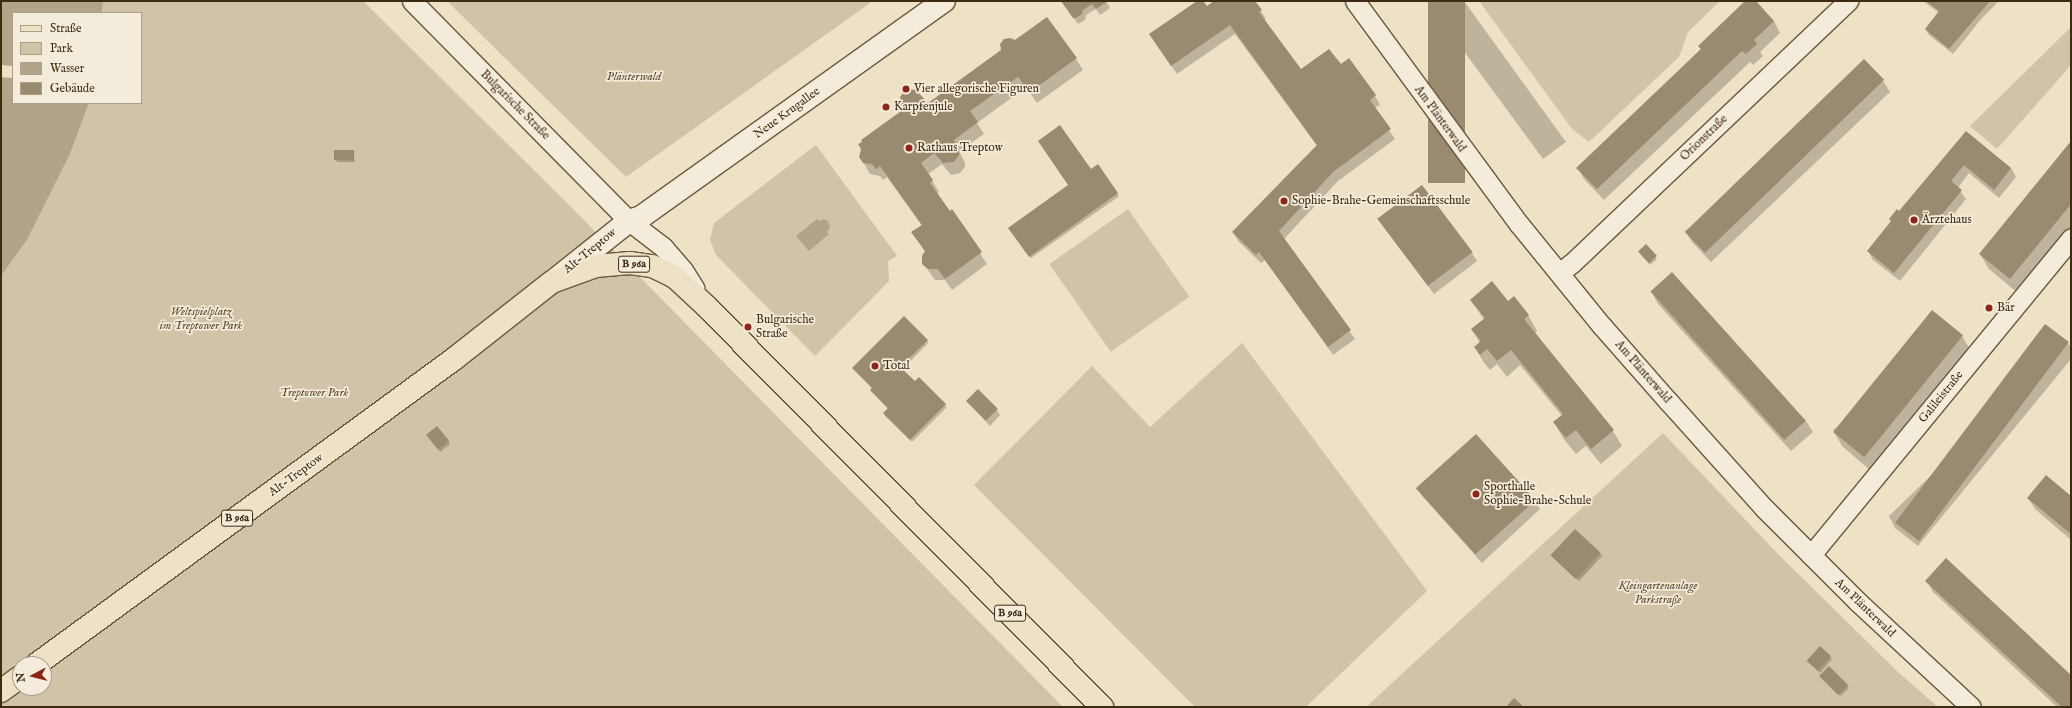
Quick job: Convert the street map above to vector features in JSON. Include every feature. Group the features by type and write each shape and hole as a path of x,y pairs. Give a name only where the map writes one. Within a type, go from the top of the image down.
{"main road":[{"name":"Alt-Treptow","path":"48,656 454,358 552,282 596,266 630,263 652,266 676,278 706,306"},
{"name":"Bulgarische Straße","path":"706,306 1102,707"},
{"path":"1,691 12,683"}],"street":[{"name":"Bulgarische Straße","path":"412,1 629,221 663,247 683,270 706,306"},
{"name":"Neue Krugallee","path":"629,221 641,217 944,1"},
{"name":"Am Plänterwald","path":"1355,1 1468,157 1559,273 1668,402 1765,509 1919,659 1972,707"},
{"name":"Orionstraße","path":"1559,273 1572,263 1848,1"},
{"name":"Alt-Treptow","path":"552,282 629,221"},
{"name":"Galileistraße","path":"1811,555 2071,238"}],"green space":[{"name":"Treptower Park","path":"103,1 363,1 569,205 1063,707 1,707 1,276 27,240 70,154 89,104 142,104 142,12 102,12"},
{"name":"Plänterwald","path":"447,1 873,1 626,177"},
{"path":"1479,1 1720,1 1688,32 1679,57 1589,142 1572,129"},
{"path":"2071,27 2071,65 1997,149 1970,126"},
{"path":"816,145 897,256 888,261 889,281 815,356 716,255 710,240 714,223"},
{"path":"1128,209 1189,297 1111,352 1049,264"},
{"path":"1242,343 1427,591 1306,707 1195,707 974,485 1092,366 1150,427"},
{"name":"Kleingartenanlage Parkstraße","path":"1663,433 1776,552 1899,673 1938,707 1366,707"}],"water":[{"path":"1,1 103,1 102,12 12,12 12,104 89,104 70,154 27,240 1,276"},
{"path":"817,219 819,221 823,219 828,221 830,228 827,232 829,234 809,251 796,236"}],"pier":[{"path":"1,65 12,66 12,77 1,77"}],"building":[{"path":"1061,1 1108,1 1096,9 1092,4 1083,10 1082,14 1076,18 1073,18"},
{"name":"Sophie-Brahe-Gemeinschaftsschule","path":"1197,1 1203,1 1207,6 1214,1 1255,1 1262,10 1259,12 1301,69 1329,49 1341,64 1349,58 1376,95 1370,100 1391,129 1333,172 1279,231 1351,330 1328,347 1259,252 1256,255 1232,232 1317,145 1230,25 1171,66 1149,34"},
{"path":"1428,1 1465,1 1465,183 1428,183"},
{"path":"1745,1 1756,1 1774,21 1754,40 1757,44 1746,54 1742,51 1597,189 1576,168 1701,49 1698,46"},
{"path":"1926,1 1990,1 1949,49 1925,29 1939,11"},
{"name":"Rathaus Treptow","path":"1047,17 1077,58 1030,92 1018,77 970,111 978,122 954,140 959,151 959,155 954,162 943,163 934,153 921,163 933,180 930,183 950,211 952,209 982,252 945,279 938,269 928,269 922,264 922,256 925,251 911,232 922,225 880,166 876,169 872,164 863,163 859,157 861,149 858,144 862,142 861,140 904,109 901,104 900,97 906,89 916,90 928,103 1001,50 1000,44 1004,39 1010,38 1015,40"},
{"path":"1864,59 1884,80 1705,253 1685,232"},
{"path":"1060,125 1091,169 1098,164 1118,193 1029,257 1008,228 1068,185 1038,141"},
{"name":"Ärztehaus","path":"1966,131 2011,168 1994,190 1964,165 1951,181 1962,190 1894,273 1867,251 1891,221 1889,219 1897,209 1899,211"},
{"path":"2071,141 2071,204 2010,279 1979,254"},
{"path":"334,150 354,150 354,160 334,160"},
{"path":"1422,185 1473,252 1428,286 1377,219"},
{"path":"1646,244 1657,256 1649,263 1638,252"},
{"path":"1672,272 1806,421 1784,440 1650,291"},
{"path":"1492,281 1508,301 1514,296 1529,315 1524,319 1614,430 1591,449 1576,430 1566,438 1553,422 1563,414 1511,350 1497,361 1487,349 1480,355 1474,347 1481,341 1471,329 1485,318 1470,300"},
{"path":"1932,310 1963,335 1864,457 1833,432"},
{"path":"904,316 928,340 900,367 915,381 919,377 946,404 910,440 883,413 888,408 870,390 872,388 852,368"},
{"path":"2045,324 2069,342 1919,541 1895,523"},
{"path":"978,389 998,409 986,421 966,401"},
{"path":"437,426 449,441 438,450 426,435"},
{"name":"Sporthalle Sophie-Brahe-Schule","path":"1476,434 1536,500 1475,554 1416,488"},
{"path":"2046,475 2071,496 2071,534 2027,498"},
{"path":"1575,529 1601,553 1576,579 1550,555"},
{"path":"1946,558 2071,675 2071,707 2062,707 1925,581"},
{"path":"1820,646 1831,656 1818,671 1807,661"},
{"path":"1829,666 1848,685 1838,695 1819,676"},
{"path":"1514,698 1524,707 1506,707"}],"place":[{"name":"Vier allegorische Figuren","path":"906,89"},
{"name":"Karpfenjule","path":"886,107"},
{"name":"Rathaus Treptow","path":"909,148"},
{"name":"Sophie-Brahe-Gemeinschaftsschule","path":"1284,201"},
{"name":"Ärztehaus","path":"1914,220"},
{"name":"Bär","path":"1989,308"},
{"name":"Bulgarische Straße","path":"748,327"},
{"name":"Total","path":"875,366"},
{"name":"Sporthalle Sophie-Brahe-Schule","path":"1476,494"}],"park label":[{"name":"Weltspielplatz im Treptower Park","path":"201,319"}]}
